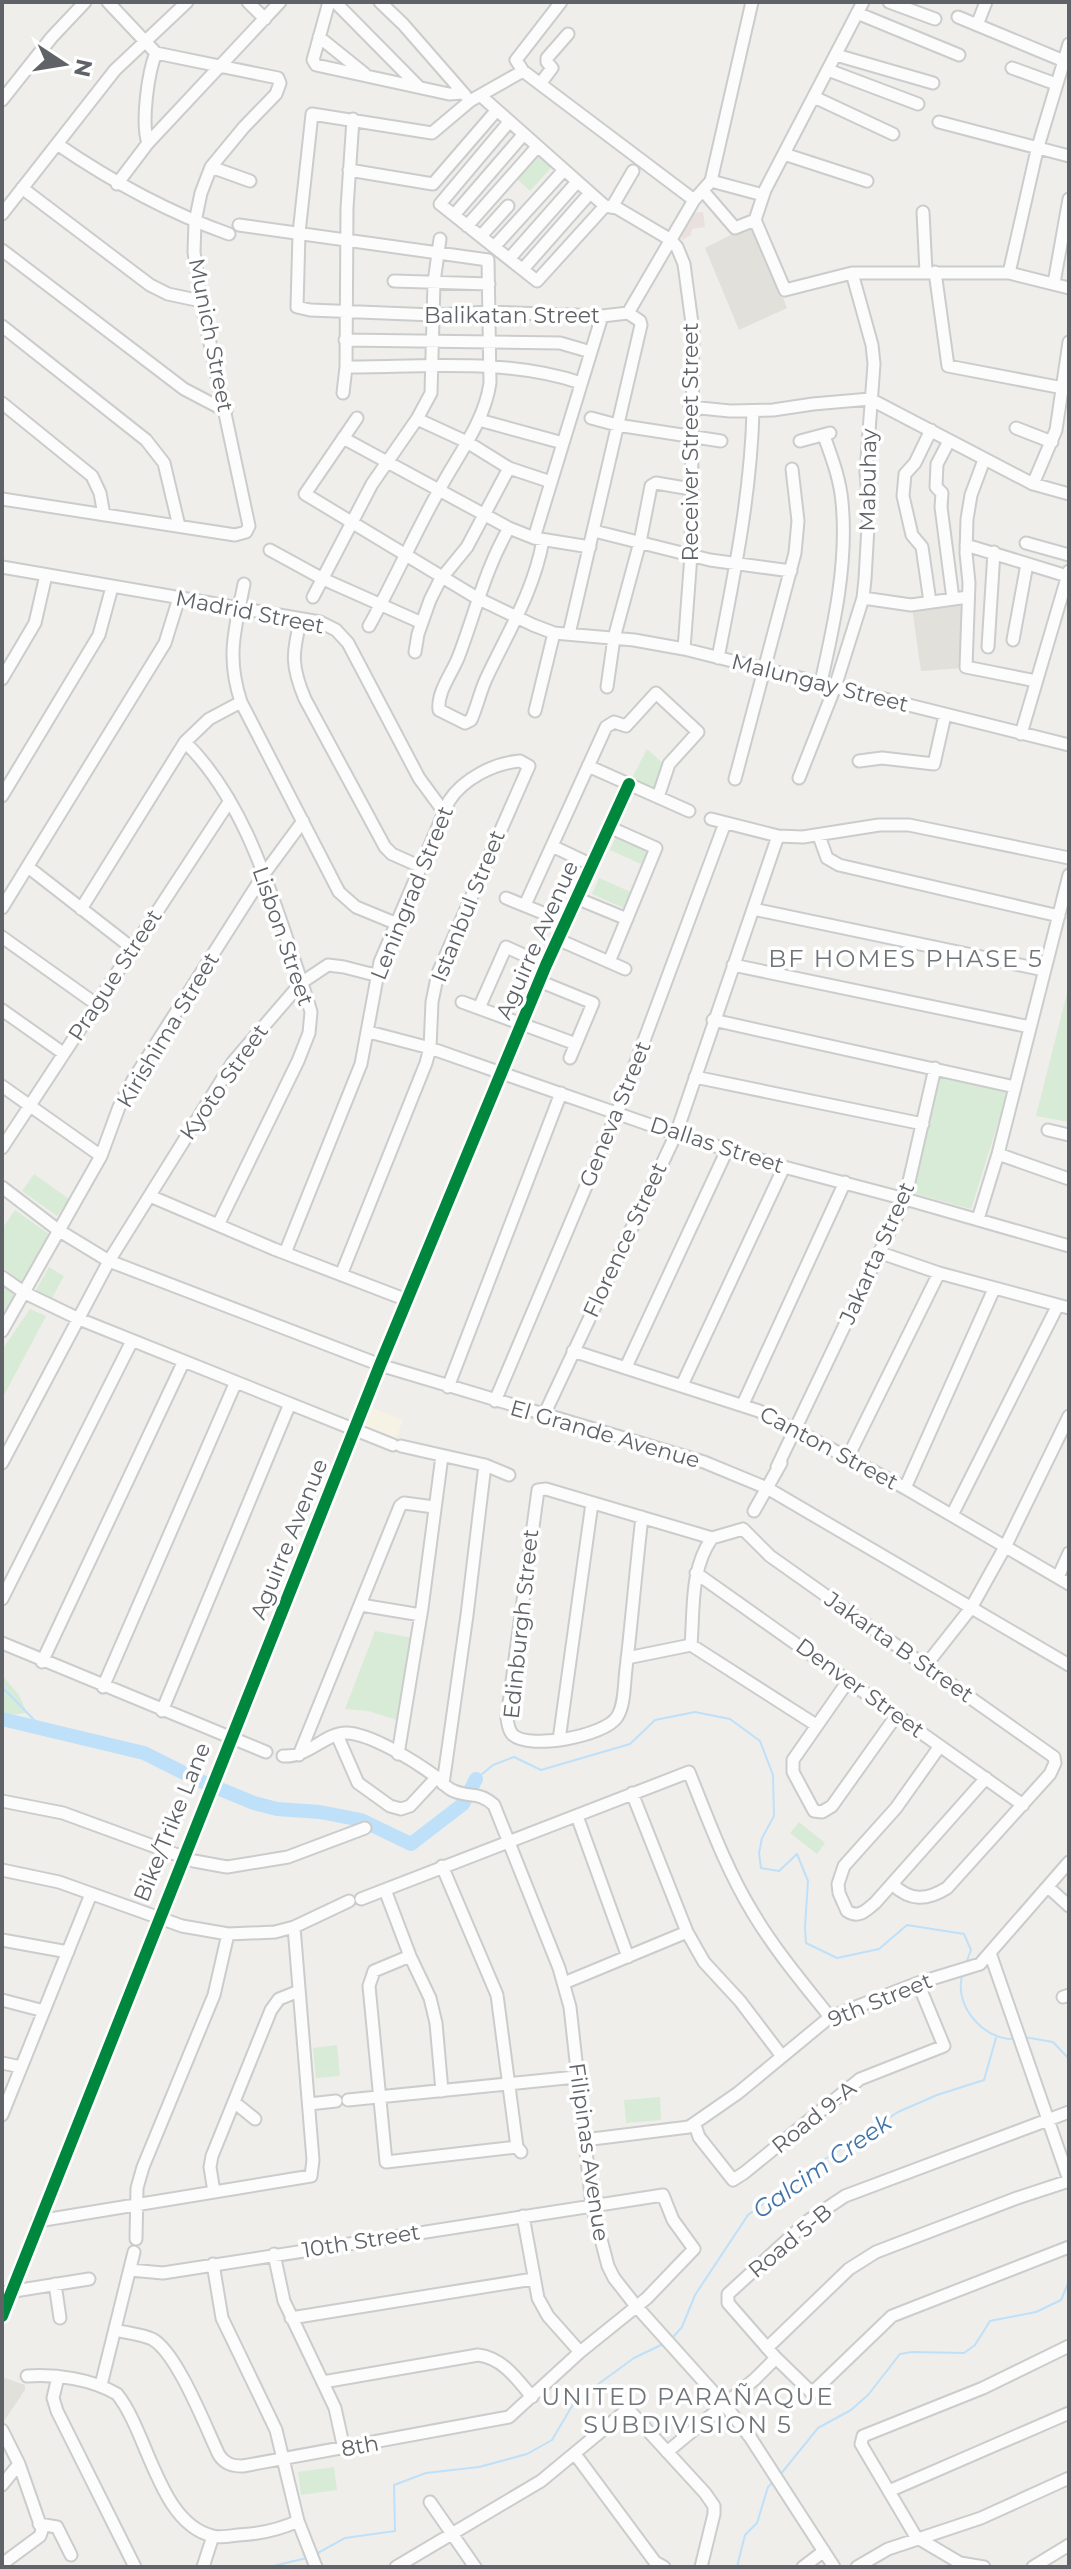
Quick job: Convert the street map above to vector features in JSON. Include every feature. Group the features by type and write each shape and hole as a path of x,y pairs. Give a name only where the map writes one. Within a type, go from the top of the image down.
{"street":[{"path":"2,100 85,2"},
{"path":"108,2 156,53 221,66"},
{"path":"2,214 115,70 187,2"},
{"path":"248,2 265,19"},
{"path":"117,184 148,143 280,2"},
{"path":"329,2 314,64 471,97"},
{"path":"335,2 419,88"},
{"path":"380,2 471,97 496,111 590,193 671,240"},
{"path":"561,2 516,60 523,71 699,196 735,228 755,220"},
{"name":"Balikatan Street","path":"299,233 297,307 434,315 489,312 602,316 628,313 671,240 711,181 752,2"},
{"path":"889,2 935,19"},
{"path":"977,25 986,2"},
{"path":"959,55 860,8 763,195 755,220 785,290 852,273 930,272 1009,273 1069,288"},
{"path":"958,17 1064,61"},
{"path":"540,84 552,68 547,58 568,34"},
{"path":"319,37 368,77"},
{"path":"1009,273 1037,150 1069,44"},
{"path":"148,143 145,131 148,92 151,65 156,53"},
{"path":"836,55 933,83"},
{"name":"Munich Street","path":"179,526 235,535 246,532 248,518 201,301 194,252 195,222 211,167 276,94 280,83 278,78 221,66"},
{"path":"1012,68 1056,84"},
{"path":"828,70 918,104"},
{"path":"299,233 309,117 312,114 432,133 471,97 523,71"},
{"path":"814,97 893,134"},
{"path":"349,170 433,184 496,111"},
{"path":"343,393 353,119"},
{"path":"509,122 440,204 537,281 609,206 633,171"},
{"path":"939,122 1069,156"},
{"path":"454,215 523,135"},
{"path":"57,144 117,184 195,222 486,258 490,341 488,400 369,626"},
{"path":"467,226 537,147"},
{"path":"784,154 867,181"},
{"path":"211,167 250,181"},
{"path":"494,247 564,170"},
{"path":"711,181 763,195"},
{"path":"509,259 577,182"},
{"path":"22,188 150,285 168,294 201,301"},
{"path":"523,269 590,193"},
{"path":"1054,283 1069,199"},
{"path":"481,236 508,206"},
{"path":"923,212 930,272 948,366 1063,388"},
{"path":"313,597 372,484 431,393 434,282 440,239"},
{"name":"Receiver Street Street","path":"671,240 684,264 693,331 691,555 684,649"},
{"path":"2,250 184,389 226,411"},
{"name":"Mabuhay","path":"799,778 835,687 863,598 868,556 866,472 874,364 872,345 852,273"},
{"path":"394,281 489,284"},
{"path":"569,634 641,325 628,313"},
{"path":"509,528 477,598 438,707 443,714 467,723 518,619 538,568 538,539 551,482 602,316"},
{"path":"2,326 146,440 164,463 179,526 2,499"},
{"path":"345,340 560,343 591,352"},
{"path":"1033,484 1052,442 1069,342"},
{"path":"346,367 490,366 554,374 581,383"},
{"path":"690,407 753,411 870,399 1033,484 1069,494"},
{"path":"2,403 92,476 100,493 104,515"},
{"path":"718,658 736,565 753,411"},
{"name":"Malungay Street","path":"357,418 305,494 477,598 518,619 554,633 684,649 1069,745"},
{"path":"591,418 721,441"},
{"path":"417,419 467,442 509,468 551,482"},
{"path":"479,420 563,443"},
{"path":"1016,428 1052,442"},
{"path":"930,602 922,547 912,535 903,496 905,474 915,463 931,430"},
{"path":"800,441 827,434 839,485 843,530 837,595 821,682"},
{"path":"343,438 509,528 538,539 590,547"},
{"path":"949,441 935,472 936,487 942,493 941,507 953,599"},
{"path":"984,460 971,495 966,545 966,667 1036,681"},
{"path":"415,652 430,600 467,547 509,468"},
{"path":"735,779 791,571 798,521 792,469"},
{"path":"607,687 614,638 652,484 691,489"},
{"path":"594,531 736,565 791,571"},
{"path":"1026,543 1069,555"},
{"path":"966,545 1068,574 1021,734"},
{"path":"270,550 323,579 422,623"},
{"path":"988,647 994,552"},
{"path":"1013,640 1027,564"},
{"name":"Madrid Street","path":"2,567 320,622 336,630 348,643 419,778 444,812"},
{"path":"2,679 35,623 46,575"},
{"path":"244,584 232,672 241,702 346,900 395,923"},
{"path":"2,796 99,635 112,587"},
{"path":"863,598 897,605 968,597"},
{"path":"2,908 165,643 179,598"},
{"path":"301,619 293,658 295,674 305,699 385,847 392,854 419,866"},
{"path":"535,711 554,633"},
{"path":"525,905 606,727 614,722 626,726 656,693 698,732 669,764 658,797"},
{"path":"81,909 185,742 209,719 241,702"},
{"path":"859,761 882,758 934,764 945,715"},
{"name":"Lisbon Street","path":"185,742 215,776 264,874 311,1012 305,1044 218,1225"},
{"name":"Leningrad Street","path":"285,1253 355,1082 369,1032 375,975 444,812 455,792 471,779 513,762 520,761 529,766"},
{"name":"Istanbul Street","path":"341,1275 430,1048 432,1002 438,973 492,844 529,766"},
{"path":"588,766 689,811"},
{"name":"Aguirre Avenue","path":"2,2316 7,2291 38,2221 380,1365 557,939 629,784"},
{"name":"Prague Street","path":"2,1148 229,802"},
{"path":"711,819 778,836 819,836 879,825 909,825 1069,858"},
{"name":"Kirishima Street","path":"2,1331 101,1156 119,1107 133,1080 264,874 303,821"},
{"name":"Geneva Street","path":"495,1401 617,1113 725,823"},
{"path":"609,827 656,848 609,962"},
{"name":"Florence Street","path":"544,1415 676,1134 778,836"},
{"path":"819,836 827,858 839,865 1059,916"},
{"path":"552,846 592,865"},
{"path":"28,867 132,948"},
{"path":"978,1219 998,1154 1069,875"},
{"path":"506,898 565,922"},
{"path":"576,898 627,919"},
{"path":"753,909 1044,970"},
{"path":"2,937 96,1004"},
{"path":"557,939 625,969"},
{"path":"479,1008 506,947 546,965"},
{"name":"Kyoto Street","path":"2,1463 109,1258 233,1062 301,983 328,965 375,975"},
{"path":"733,965 1030,1027"},
{"path":"539,981 593,1003 570,1058"},
{"path":"462,1002 576,1044"},
{"path":"2,1010 63,1053"},
{"path":"713,1020 1015,1087"},
{"name":"Dallas Street","path":"369,1032 430,1048 727,1150 1069,1246"},
{"name":"Jakarta Street","path":"743,1529 796,1429 905,1199 935,1068"},
{"path":"695,1077 923,1124"},
{"path":"2,1086 101,1156"},
{"path":"448,1387 561,1093"},
{"path":"1048,1130 1069,1135"},
{"path":"626,1367 727,1150"},
{"path":"998,1154 1069,1179"},
{"path":"682,1385 784,1167"},
{"path":"743,1404 845,1182"},
{"name":"El Grande Avenue","path":"2,1187 58,1230 109,1258 380,1365 704,1462 764,1492 1069,1665"},
{"path":"150,1196 407,1300"},
{"path":"881,1253 939,1273 1063,1306 952,1515"},
{"path":"848,1457 939,1273"},
{"path":"2,1277 25,1293 79,1319 289,1406 397,1446 485,1465 509,1475"},
{"path":"905,1488 994,1289"},
{"path":"2,1599 132,1341"},
{"name":"Canton Street","path":"573,1351 743,1404 905,1488 1069,1584"},
{"path":"42,1662 183,1363"},
{"path":"103,1687 235,1384"},
{"path":"162,1711 289,1406"},
{"path":"926,1665 971,1608 1005,1547 1069,1416"},
{"path":"398,1754 421,1615 442,1456"},
{"path":"337,1735 358,1783 390,1806 401,1809 410,1806 440,1780 467,1615 485,1465"},
{"name":"Edinburgh Street","path":"592,1503 540,1488 537,1493 507,1718 514,1736 531,1740 559,1740 610,1724 617,1717 621,1707 642,1517"},
{"path":"299,1755 400,1506 404,1503 434,1507"},
{"path":"559,1740 592,1503 712,1538 743,1529"},
{"name":"Jakarta B Street","path":"743,1529 770,1556 1050,1753 1055,1763 1050,1774 1023,1805"},
{"path":"691,1645 696,1573 712,1538"},
{"path":"1058,1577 1069,1553"},
{"name":"Denver Street","path":"696,1573 1023,1805"},
{"path":"361,1605 421,1615"},
{"path":"2,1643 266,1752"},
{"path":"627,1658 691,1645 816,1725"},
{"path":"848,1681 795,1754 792,1766 803,1794 818,1812 832,1806 896,1716"},
{"path":"283,1756 299,1755 346,1733 398,1754 440,1780"},
{"path":"940,1746 888,1817 844,1866 838,1884 847,1911 862,1914 875,1903 986,1778"},
{"path":"2,1870 59,1882 159,1919 200,1930 228,1934 275,1932 689,1772 713,1832 751,1910 789,1966 830,2017"},
{"name":"Filipinas Avenue","path":"440,1780 484,1797 494,1805 564,1983 570,2007 592,2205 614,2278 724,2404 774,2471 834,2567"},
{"path":"632,1793 687,1932 704,1962 740,2001 781,2055"},
{"path":"2,1801 63,1813 184,1857 227,1867 269,1862 365,1828"},
{"path":"892,1884 912,1897 923,1899 934,1896 947,1888 1023,1805"},
{"path":"577,1816 628,1957"},
{"name":"9th Street","path":"584,2140 677,2130 695,2125 830,2017 918,1983 980,1964 1069,1862"},
{"path":"410,1956 374,1971 369,1986 386,2162 520,2150 497,1995 442,1866"},
{"path":"1048,1887 1069,1906"},
{"path":"385,1890 430,1998 436,2023 442,2091"},
{"path":"2,2115 91,1894"},
{"path":"38,2221 311,2176 313,2160 294,1927"},
{"path":"564,1983 687,1932"},
{"path":"101,2385 135,2246 137,2188 214,1995 228,1934"},
{"path":"2,1940 68,1952"},
{"path":"767,2348 849,2269 876,2252 1069,2180 990,1953"},
{"name":"Road 9-A","path":"695,2125 699,2137 733,2180 860,2079 944,2046 918,1983"},
{"path":"214,2192 210,2167 212,2156 271,2010 279,1999 299,1991"},
{"path":"2,2000 44,2011"},
{"path":"2,2063 21,2067"},
{"path":"309,2104 576,2077"},
{"path":"234,2102 255,2119"},
{"name":"Road 5-B","path":"1069,2112 845,2196 809,2220 728,2294 728,2303 776,2358 812,2393 877,2327 892,2316 1069,2247"},
{"name":"10th Street","path":"130,2270 163,2273 663,2195 673,2220 694,2249 636,2306"},
{"path":"523,2216 538,2298 548,2316 580,2352"},
{"path":"274,2254 280,2286 291,2318 335,2408 344,2449"},
{"path":"213,2264 222,2318 276,2430 298,2521 316,2565"},
{"path":"7,2291 89,2279"},
{"path":"291,2318 533,2279"},
{"path":"55,2284 60,2318"},
{"name":"8th","path":"115,2330 154,2340 163,2347 176,2366 223,2461 243,2466 509,2417 636,2306"},
{"path":"984,2567 960,2563 916,2537 861,2444 863,2436 983,2388 1069,2346"},
{"path":"323,2382 478,2355 490,2356 504,2365 532,2397"},
{"path":"667,2452 776,2358"},
{"path":"27,2376 58,2377 101,2385 122,2400 174,2507 195,2527 213,2536 272,2531 298,2521"},
{"path":"58,2377 53,2398 57,2411 135,2567"},
{"path":"396,2567 541,2481 628,2409 705,2493 715,2509 701,2567"},
{"path":"889,2491 1069,2413"},
{"path":"2,2430 19,2464 40,2527 40,2536 2,2564"},
{"path":"575,2454 655,2562 664,2567"},
{"path":"2,2485 19,2464"},
{"path":"857,2567 868,2559 873,2562 916,2537 981,2518 1069,2478"},
{"path":"430,2502 475,2567"},
{"path":"40,2527 57,2527 71,2555"},
{"path":"203,2567 213,2536"},
{"path":"1033,2567 1069,2545"},
{"path":"803,2567 824,2551"}],"shaded area":[{"path":"703,212 705,227 692,229 691,235 682,240 682,231 692,213"},
{"path":"754,223 787,308 739,330 705,248"},
{"path":"965,603 963,668 921,671 912,608"},
{"path":"372,1408 403,1420 395,1441 365,1429"},
{"path":"2,2377 25,2385 25,2390 4,2421"}],"green space":[{"path":"536,152 552,167 530,191 514,176"},
{"path":"647,749 666,766 657,793 631,780"},
{"path":"617,834 650,849 643,865 610,850"},
{"path":"599,878 633,893 626,909 592,894"},
{"path":"1069,985 1069,1122 1036,1116"},
{"path":"936,1070 1008,1091 971,1209 909,1192"},
{"path":"34,1174 69,1199 57,1216 22,1191"},
{"path":"15,1210 49,1234 24,1283 2,1267 2,1229"},
{"path":"49,1267 64,1276 52,1298 36,1290"},
{"path":"2,1283 19,1295 2,1322"},
{"path":"30,1309 46,1316 2,1399 2,1350"},
{"path":"375,1631 413,1638 397,1720 368,1711 345,1709"},
{"path":"2,1675 19,1695 27,1713 2,1716"},
{"path":"799,1822 825,1843 817,1854 790,1833"},
{"path":"337,2045 340,2076 316,2078 313,2048"},
{"path":"660,2097 661,2120 626,2123 624,2100"},
{"path":"334,2467 337,2490 301,2495 298,2472"}],"waterway":[{"path":"2,1687 45,1731"},
{"path":"476,1779 493,1765 514,1757 541,1770 630,1744 655,1720 695,1712 730,1719 760,1741 773,1775 774,1816 762,1838 759,1853 761,1868 779,1871 797,1854 808,1881 806,1943 837,1958 879,1949 907,1925 964,1934 971,1950 966,1963"},
{"path":"2,1719 144,1753 254,1803 361,1820 411,1844 463,1804 476,1779"},
{"path":"963,1973 962,1996 972,2018 991,2033 1014,2039"},
{"path":"1024,2037 1053,2042 1069,2059"},
{"name":"Galcim Creek","path":"674,2336 682,2327 695,2295 748,2215 808,2170 898,2112 984,2080 996,2038"},
{"name":"Galcim Creek","path":"780,2475 818,2428 851,2410 868,2395 900,2354 964,2353 975,2345 990,2321 1036,2312 1061,2300 1069,2281"},
{"name":"Galcim Creek","path":"316,2554 345,2538 395,2531 394,2485 426,2473 479,2467 527,2454 552,2440 575,2401 634,2358 663,2344"},
{"name":"Galcim Creek","path":"737,2567 745,2535 757,2523 768,2487 773,2482"},
{"name":"Galcim Creek","path":"269,2567 307,2558"}],"cycle path":[{"name":"Bike/Trike Lane","path":"2,2316 380,1365 546,965 629,784"}],"district":[{"name":"BF HOMES PHASE 5","path":"906,958"},
{"name":"UNITED PARAÑAQUE SUBDIVISION 5","path":"688,2410"}]}
